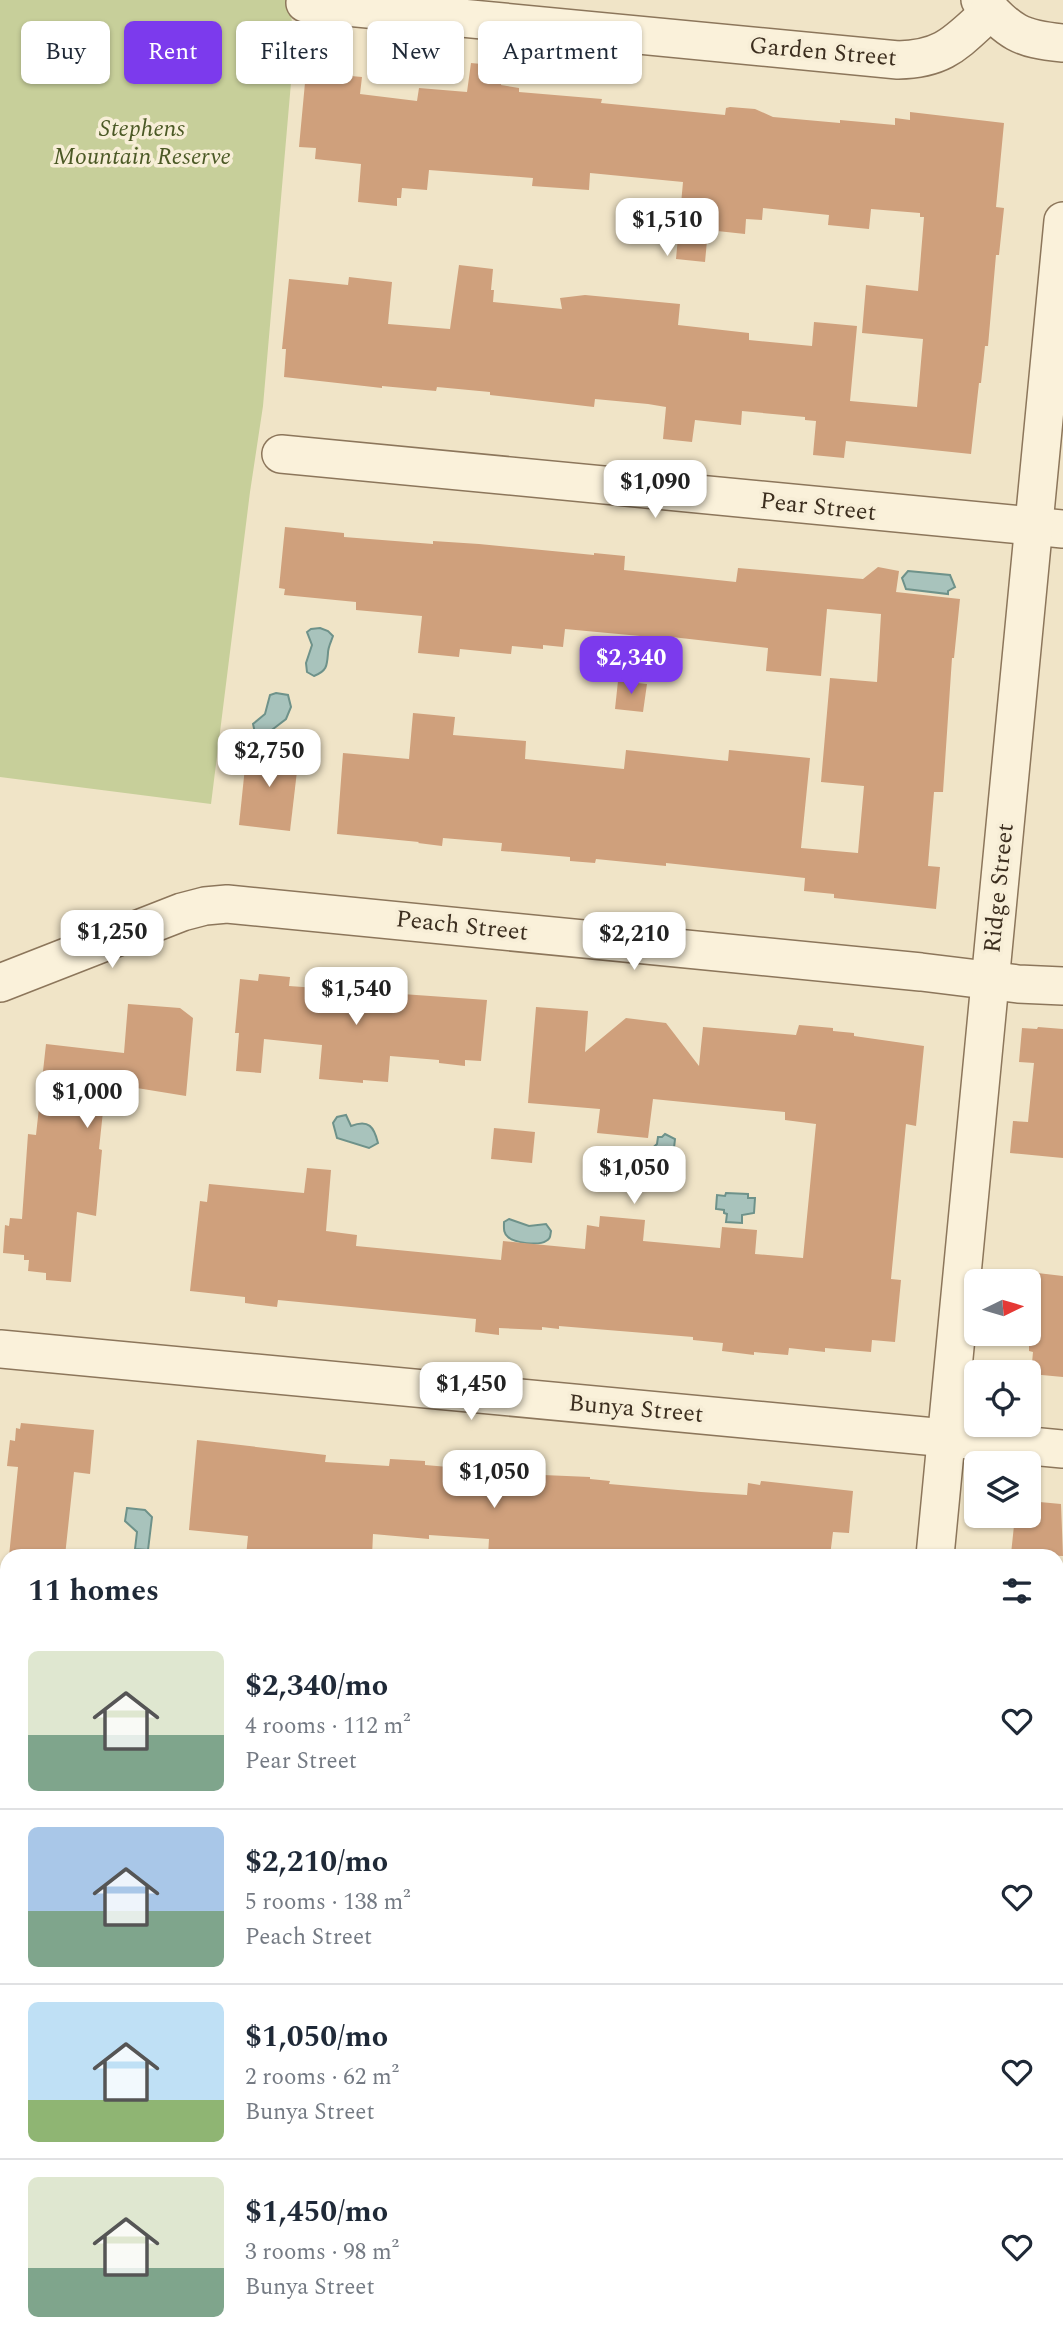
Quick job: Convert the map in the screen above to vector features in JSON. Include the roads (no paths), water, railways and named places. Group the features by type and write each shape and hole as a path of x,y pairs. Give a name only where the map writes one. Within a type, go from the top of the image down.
{"street":[{"name":"Garden Street","path":"305,3 898,60 916,60 941,53 986,5"},
{"path":"986,5 1021,36 1032,40 1063,43"},
{"name":"Ridge Street","path":"936,1549 990,980 1049,528 1063,221"},
{"name":"Pear Street","path":"281,454 1049,528"},
{"name":"Peach Street","path":"0,983 182,912 227,904 1063,986"},
{"name":"Bunya Street","path":"0,1349 1063,1449"}],"water":[{"path":"908,571 950,575 955,587 948,591 948,594 906,589 902,578"},
{"path":"320,628 333,636 325,667 314,676 307,672 306,663 312,645 307,632"},
{"path":"270,695 288,695 291,707 286,719 264,736 255,733 253,724 265,714"},
{"path":"346,1115 351,1126 362,1123 370,1126 378,1143 369,1148 337,1138 333,1123 337,1117"},
{"path":"665,1134 675,1139 672,1166 668,1172 638,1169 636,1157 639,1151 648,1152 657,1144 658,1137"},
{"path":"726,1193 748,1194 748,1198 755,1198 754,1213 742,1215 742,1223 726,1222 727,1214 724,1210 716,1209 717,1195 725,1196"},
{"path":"509,1219 529,1226 546,1224 551,1231 550,1238 543,1243 532,1244 511,1239 504,1230 504,1222"},
{"path":"127,1508 145,1510 152,1517 148,1549 135,1549 137,1532 125,1521"}],"park label":[{"name":"Stephens Mountain Reserve","path":"142,143"}]}
